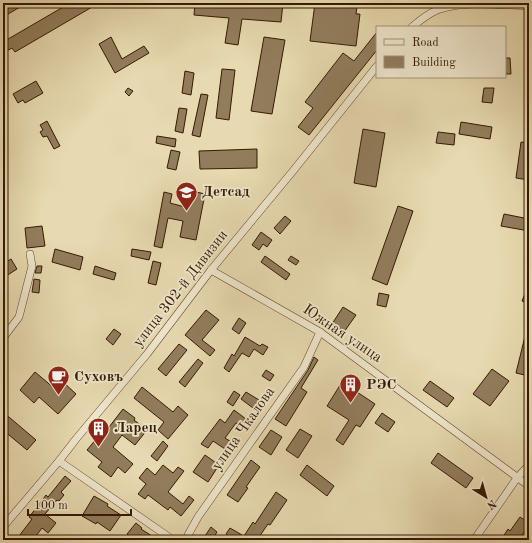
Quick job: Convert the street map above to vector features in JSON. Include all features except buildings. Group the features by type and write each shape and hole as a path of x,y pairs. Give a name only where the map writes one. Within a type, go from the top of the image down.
{"street":[{"path":"413,26 436,10 453,6 468,4 529,6"},
{"name":"улица 302-й Дивизии","path":"3,527 146,354 211,270 376,67"},
{"path":"3,338 19,317 32,266 30,254"},
{"name":"Южная улица","path":"211,270 320,332 529,486"},
{"name":"улица Чкалова","path":"188,540 188,535 198,517 304,368 320,332"},
{"path":"59,461 173,540"},
{"path":"474,540 517,478 529,464"}],"place":[{"name":"Детсад","path":"186,212"},
{"name":"Суховъ","path":"59,396"},
{"name":"РЭС","path":"351,404"},
{"name":"Ларец","path":"98,448"}]}
